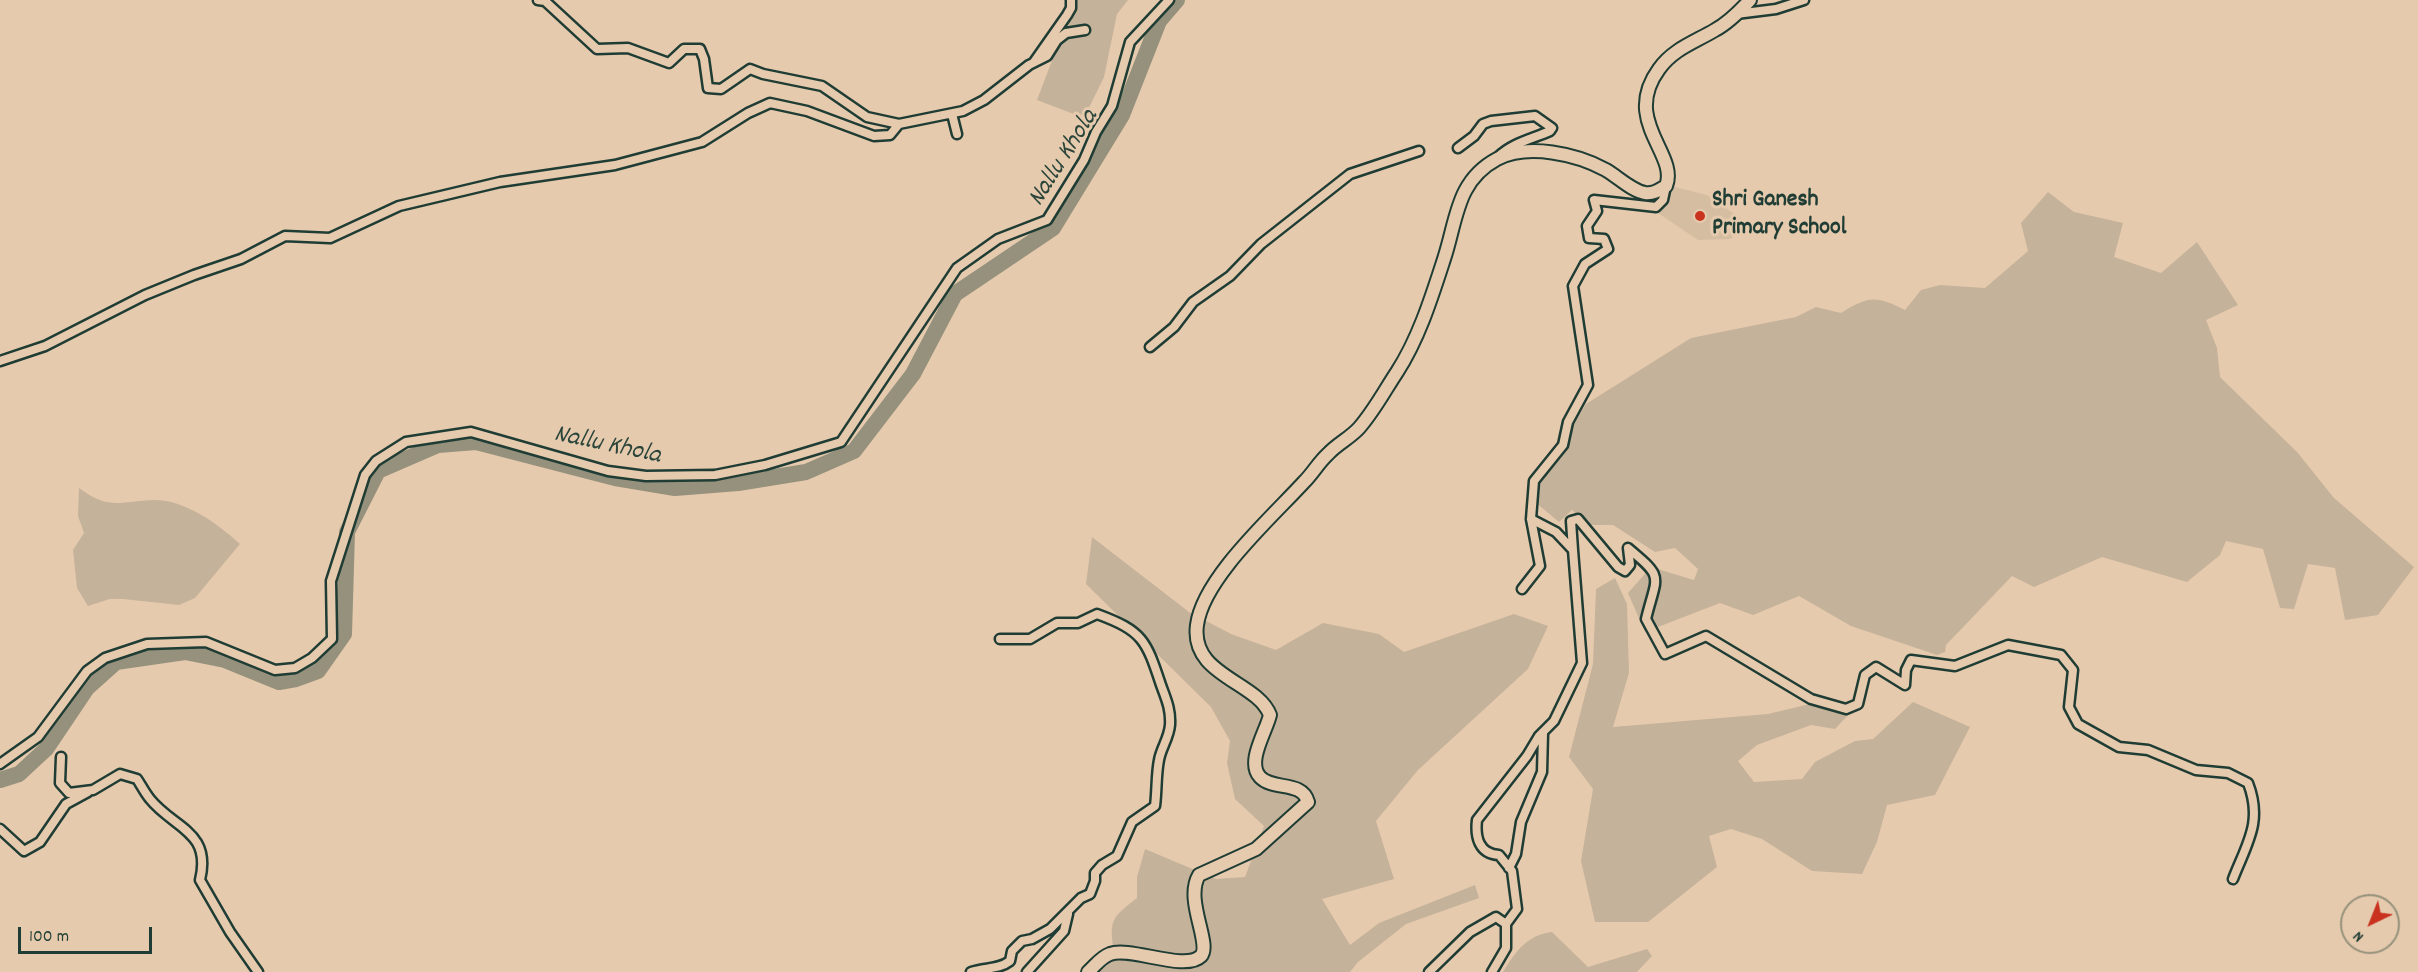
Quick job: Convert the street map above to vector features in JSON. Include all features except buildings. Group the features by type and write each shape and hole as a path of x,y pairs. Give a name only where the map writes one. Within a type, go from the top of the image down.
{"main road":[{"path":"1088,972 1101,959 1116,953 1179,961 1193,960 1201,956 1204,949 1203,938 1196,916 1193,892 1198,876 1256,849 1308,802 1303,793 1289,786 1269,783 1256,770 1254,760 1270,715 1262,701 1221,675 1212,666 1197,637 1200,612 1209,594 1243,548 1327,454 1358,429 1404,362 1431,297 1463,191 1496,160 1512,152 1529,150 1586,162 1604,169 1644,193 1655,192 1666,186 1668,172 1645,109 1648,88 1658,70 1672,55 1719,28 1750,0"}],"street":[{"path":"538,0 546,1 597,48 628,48 669,63 684,49 700,49 704,59 708,88 722,88 750,69 763,74 822,86 867,117 899,124 952,114 984,100 1034,62 1047,56 1066,33 1085,30"},
{"path":"1034,62 1071,8 1071,0"},
{"path":"0,764 38,738 87,671 105,658 147,644 206,642 275,670 295,668 312,658 332,639 331,581 365,475 376,461 406,442 471,432 608,471 657,476 715,475 743,471 841,442 957,267 998,239 1047,220 1084,160 1096,132 1112,106 1130,42 1169,0"},
{"path":"1736,14 1776,9 1804,0"},
{"path":"0,361 45,346 145,295 194,274 242,259 285,236 330,238 399,206 500,182 615,165 673,150 702,142 748,113 770,103 807,111 873,136 890,135 899,124"},
{"path":"952,114 957,134"},
{"path":"1458,148 1483,124 1491,121 1535,116 1552,128 1525,143 1509,146 1496,160"},
{"path":"1150,347 1174,327 1193,302 1230,276 1261,244 1350,174 1371,165 1419,151"},
{"path":"1522,589 1540,566 1531,519 1534,481 1563,445 1568,422 1588,385 1573,286 1585,264 1608,249 1604,239 1589,238 1587,226 1597,211 1594,200 1656,207 1664,200 1666,186"},
{"path":"1531,519 1556,532 1573,550"},
{"path":"1492,972 1506,948 1506,924 1517,909 1512,871 1499,855 1491,855 1479,845 1476,832 1478,820 1559,713 1582,663 1582,637 1571,521 1578,519 1618,567 1625,571 1630,565 1628,548 1657,576 1646,619 1665,654 1706,636 1811,699 1846,710 1858,704 1864,675 1876,667 1905,685 1906,670 1911,660 1955,666 2008,645 2061,655 2073,670 2069,707 2078,724 2118,747 2148,750 2196,770 2228,773 2248,783 2256,804 2254,825 2233,879"},
{"path":"971,972 984,968 1001,967 1010,961 1012,951 1022,941 1041,935 1068,914 1081,898 1090,894 1095,881 1095,873 1102,865 1117,856 1132,822 1155,806 1159,757 1169,733 1170,711 1154,660 1140,637 1127,625 1097,614 1078,623 1057,622 1030,639 1000,639"},
{"path":"1509,868 1516,854 1521,822 1542,772 1543,734"},
{"path":"61,757 60,783 69,793 93,790"},
{"path":"0,829 24,851 40,842 66,804 120,774 137,779 150,800 184,826 199,844 204,867 200,880 230,932 258,972"},
{"path":"1027,972 1064,931 1068,914"},
{"path":"1429,972 1482,923 1496,917 1506,924"}],"shaded area":[{"path":"1075,0 1128,0 1117,14 1104,77 1084,118 1037,100"},
{"name":"Shri Ganesh Primary School","path":"1671,186 1707,195 1743,220 1731,239 1698,240 1658,213"},
{"path":"2048,192 2074,212 2123,223 2114,257 2161,273 2197,242 2238,305 2206,320 2217,348 2220,377 2297,452 2334,498 2414,567 2378,615 2345,620 2335,568 2308,564 2294,609 2280,608 2263,549 2226,541 2220,555 2187,582 2102,557 2034,587 2012,576 1946,645 1945,652 1937,655 1851,626 1799,596 1753,615 1720,603 1645,632 1628,593 1651,567 1694,580 1698,569 1675,548 1655,552 1613,525 1589,525 1572,510 1559,522 1529,497 1586,404 1691,338 1796,317 1816,307 1841,313 1858,303 1879,300 1905,310 1921,290 1940,285 1985,288 2028,251 2021,223"},
{"path":"79,488 107,502 154,500 178,504 212,521 240,544 195,598 179,605 110,599 88,606 77,588 73,550 84,533 78,516"},
{"path":"1092,537 1189,612 1231,634 1276,650 1323,623 1379,634 1404,652 1514,614 1548,626 1528,669 1418,770 1376,821 1394,879 1322,899 1350,945 1379,923 1475,885 1479,898 1406,924 1358,962 1350,972 1095,972 1114,953 1112,926 1117,915 1137,898 1137,877 1145,849 1216,879 1245,877 1264,826 1235,799 1227,763 1230,741 1211,707 1086,584"},
{"path":"1615,578 1627,604 1629,673 1613,727 1768,714 1810,704 1849,714 1835,729 1811,725 1757,745 1738,761 1754,782 1802,779 1815,762 1855,741 1873,739 1913,702 1970,727 1935,795 1887,805 1877,842 1862,874 1812,871 1762,839 1731,829 1709,836 1717,867 1648,922 1595,922 1581,861 1593,789 1569,757 1593,664 1596,589"},
{"path":"1552,932 1588,967 1647,949 1652,956 1637,972 1503,972 1529,940"}],"waterway":[{"name":"Nallu Khola","path":"0,780 19,774 46,749 87,688 116,662 185,652 225,660 279,682 318,671 344,634 347,532 378,471 438,445 476,442 615,478 675,488 738,483 806,472 854,451 913,374 955,294 1053,228 1122,115 1159,21 1177,0"}],"place":[{"name":"Shri Ganesh Primary School","path":"1700,216"}]}
